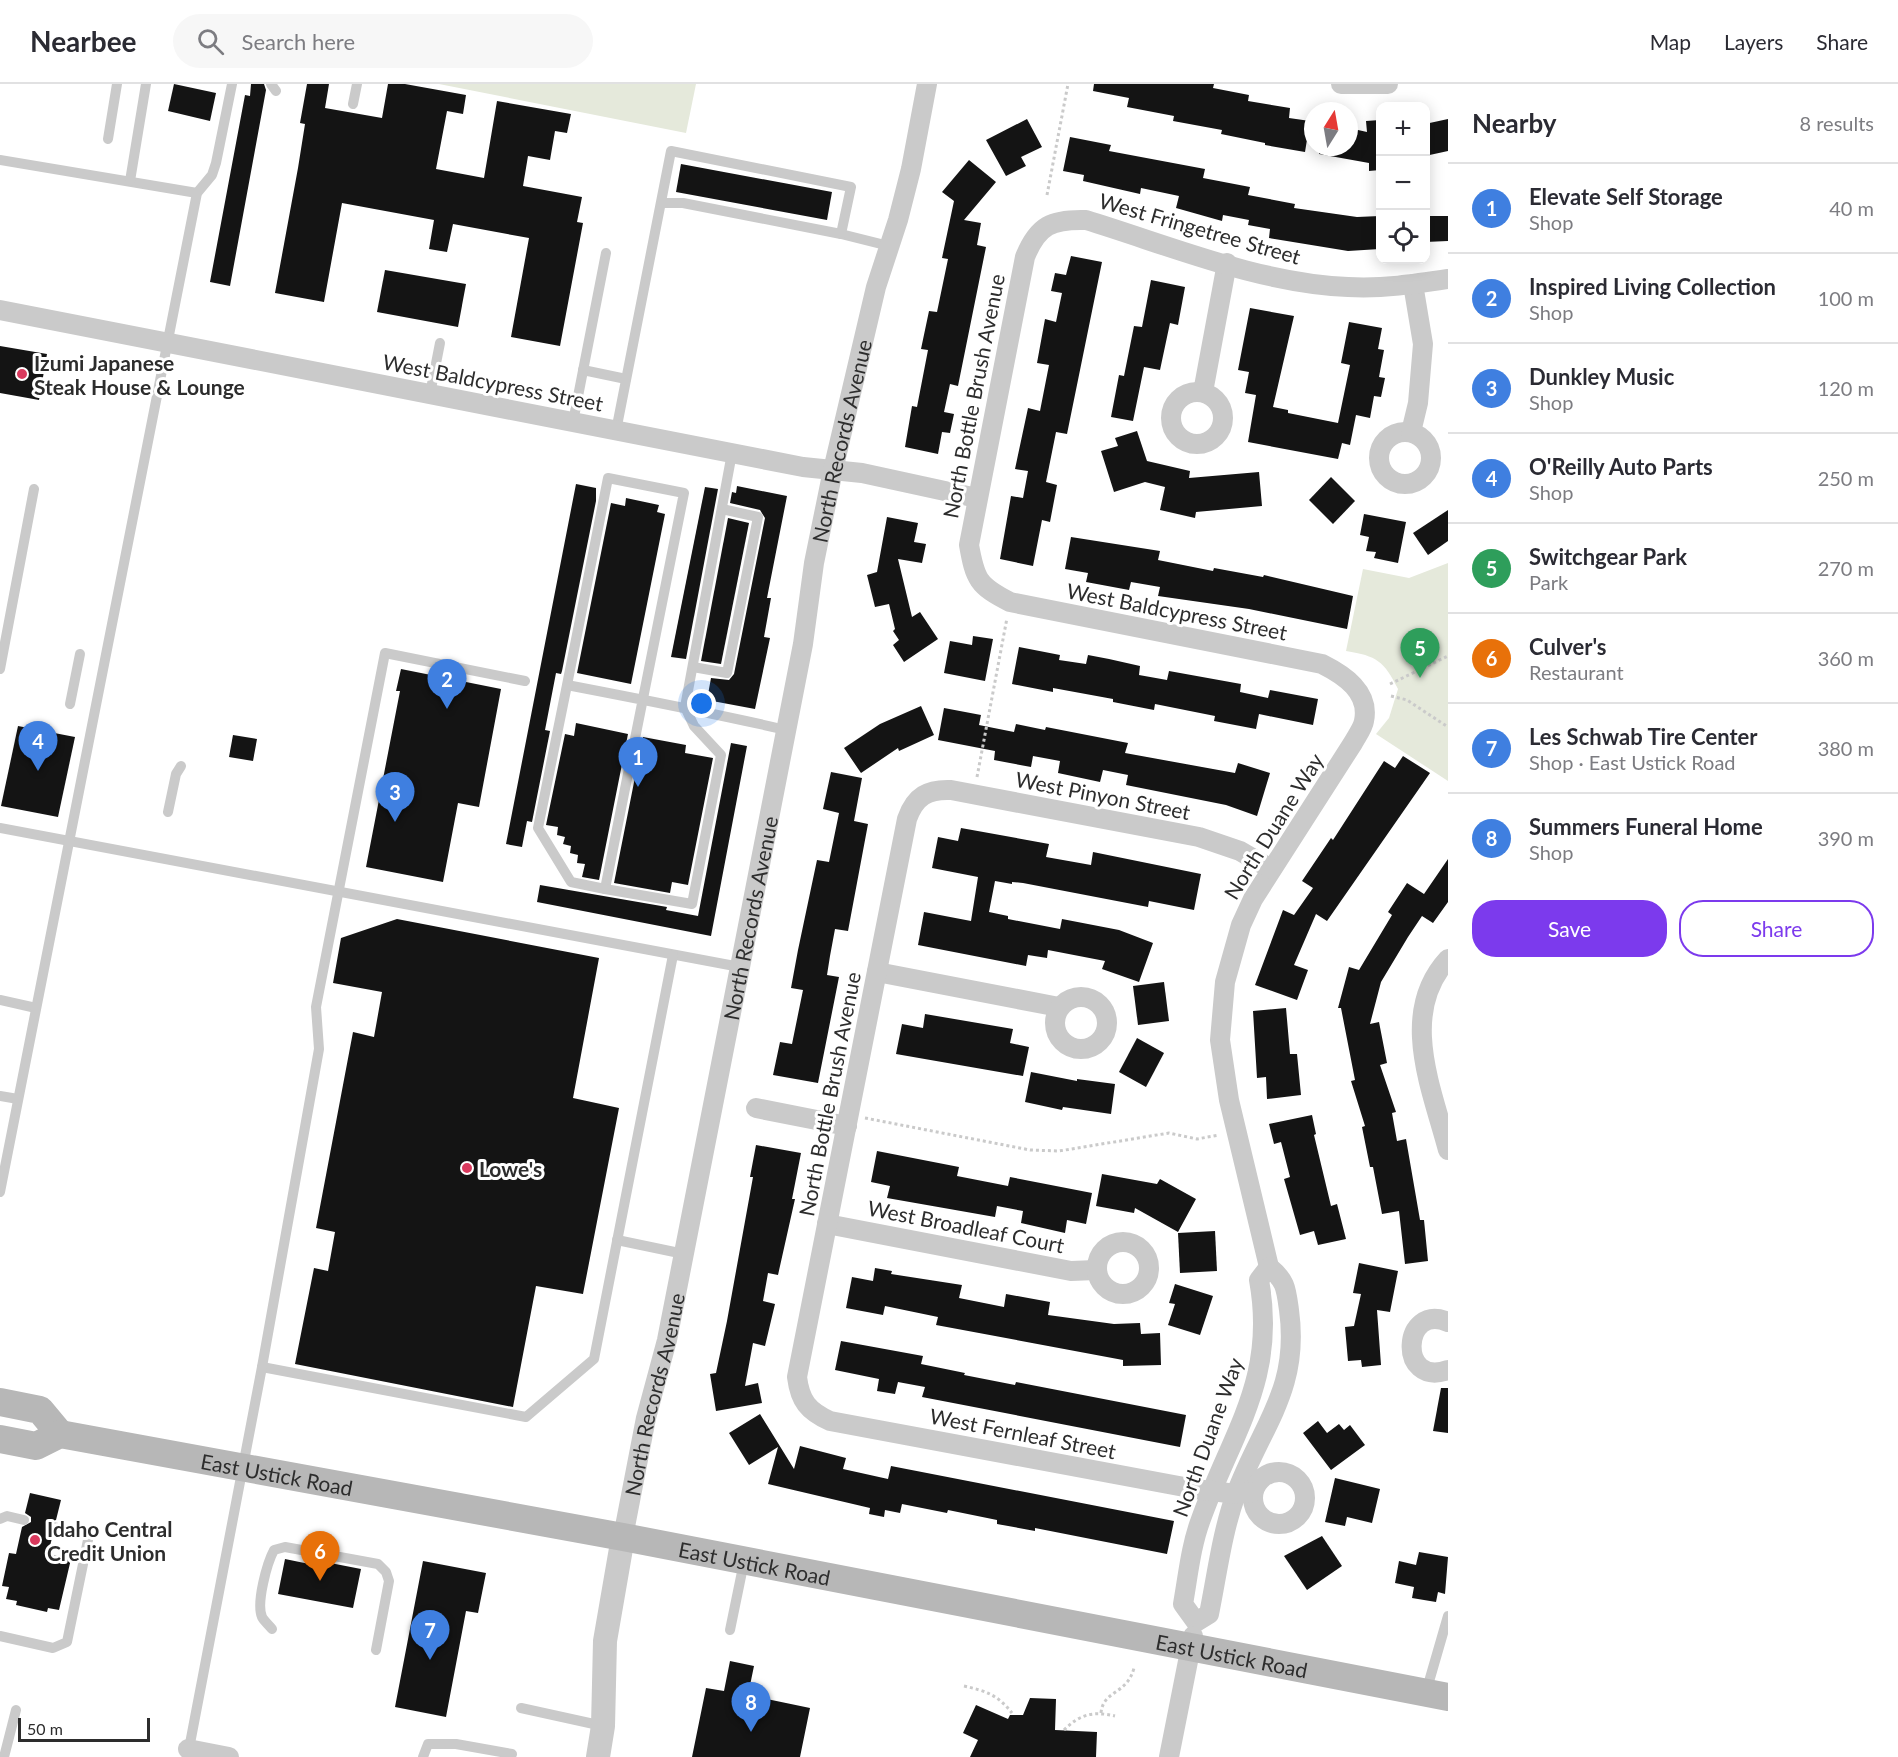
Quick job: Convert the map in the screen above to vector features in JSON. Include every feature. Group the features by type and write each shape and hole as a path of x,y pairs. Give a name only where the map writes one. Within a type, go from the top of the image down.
{"main road":[{"path":"0,1402 40,1410 60,1434 36,1446 0,1439"},
{"name":"East Ustick Road","path":"60,1434 623,1537 744,1562 1193,1635 1437,1695"}],"street":[{"name":"North Records Avenue","path":"598,1757 603,1726 604,1641 646,1418 667,1340 740,967 786,730 832,470 876,287 911,169 927,84"},
{"path":"1341,84 1388,84"},
{"name":"West Fringetree Street","path":"1046,226 1065,219 1086,220 1278,278 1322,285 1370,288 1448,279"},
{"name":"North Bottle Brush Avenue","path":"978,582 969,545 977,498 1025,257 1032,239 1046,226"},
{"path":"1203,392 1227,263"},
{"path":"1411,432 1418,404 1423,344 1413,284"},
{"name":"West Baldcypress Street","path":"0,310 803,467 862,473 977,498"},
{"name":"West Baldcypress Street","path":"978,582 989,591 1010,602 1322,664 1346,675 1361,696"},
{"name":"North Duane Way","path":"1193,1635 1209,1614 1244,1493 1284,1388 1290,1356 1292,1325 1287,1292 1282,1278 1269,1267 1223,1070 1220,1041 1225,982 1241,926 1271,869 1353,743 1364,721 1361,696"},
{"name":"West Pinyon Street","path":"921,795 937,790 974,795 1199,837 1240,851 1271,869"},
{"name":"North Bottle Brush Avenue","path":"806,1406 799,1392 798,1377 907,819 912,806 921,795"},
{"path":"1448,959 1439,969 1424,999 1420,1030 1424,1060 1448,1150"},
{"path":"877,972 1059,1007"},
{"path":"756,1108 848,1121"},
{"name":"West Broadleaf Court","path":"827,1224 1071,1271 1096,1270"},
{"name":"North Duane Way","path":"1193,1635 1183,1604 1200,1521 1256,1386 1263,1356 1265,1327 1259,1280 1269,1267"},
{"path":"1448,1322 1433,1320 1423,1324 1411,1340 1415,1360 1422,1368 1431,1372 1448,1370"},
{"name":"West Fernleaf Street","path":"806,1406 830,1421 1212,1491 1244,1493"},
{"path":"1169,1757 1193,1635"},
{"path":"188,1753 229,1757"}],"lane":[{"path":"108,139 117,84"},
{"path":"130,181 146,84"},
{"path":"0,1192 197,193 212,175 216,163 232,84"},
{"path":"353,104 357,84"},
{"path":"616,431 671,151 850,187 841,234"},
{"path":"0,160 197,193"},
{"path":"661,203 683,203 841,234 889,246"},
{"path":"573,422 606,252"},
{"path":"430,394 440,343"},
{"path":"583,370 626,379"},
{"path":"605,889 684,493 608,478 538,828 571,882 605,889 692,904 720,755 694,726 686,707 732,453"},
{"path":"0,669 34,489"},
{"path":"693,667 727,673 758,517 722,509"},
{"path":"188,1753 262,1367 319,1049 316,1007 385,652 525,681"},
{"path":"70,704 80,654"},
{"path":"567,685 686,707 786,730"},
{"path":"168,812 176,774 181,766"},
{"path":"0,828 740,967"},
{"path":"262,1367 526,1417 594,1359 673,955"},
{"path":"0,1000 36,1008"},
{"path":"0,1096 18,1099"},
{"path":"617,1240 684,1254"},
{"path":"0,1519 7,1516 24,1520"},
{"path":"0,1636 53,1648 67,1642 89,1535 54,1527"},
{"path":"272,1629 262,1617 260,1606 268,1562 274,1550 285,1547 378,1564 386,1572 389,1581 376,1650"},
{"path":"730,1630 744,1562"},
{"path":"1437,1695 1448,1616"},
{"path":"521,1708 603,1726"},
{"path":"4,1757 16,1710"},
{"path":"423,1757 428,1744 456,1744 512,1754"}],"path":[{"path":"1047,195 1068,84"},
{"path":"974,795 1010,602"},
{"path":"1390,684 1448,656"},
{"path":"1391,696 1407,700 1448,727"},
{"path":"848,1121 1030,1150 1059,1150 1170,1133 1197,1139 1237,1131"},
{"path":"1101,1713 1101,1705 1106,1698 1125,1687 1134,1668"},
{"path":"964,1686 991,1692 1002,1700 1012,1713"},
{"path":"1064,1730 1085,1715 1101,1713 1114,1716"}],"shaded area":[{"path":"439,84 696,84 686,133"},
{"path":"1448,563 1448,781 1376,734 1389,718 1398,689 1384,666 1378,661 1365,655 1346,651 1363,569 1409,578"}],"building":[{"path":"174,84 216,93 210,121 168,111"},
{"path":"251,84 264,84 266,90 230,286 210,282 245,95 250,96"},
{"path":"307,84 329,84 325,108 382,118 388,84 405,84 466,95 463,114 447,111 436,169 484,178 497,101 571,114 567,133 555,131 550,160 528,156 523,186 582,197 577,222 583,223 560,346 511,337 529,238 453,224 447,252 429,249 434,220 342,203 324,302 275,293 305,124 300,123"},
{"path":"1094,84 1214,84 1213,88 1249,95 1248,101 1290,108 1289,118 1304,120 1304,152 1221,134 1222,130 1173,121 1174,116 1127,107 1129,98 1093,91"},
{"path":"1027,119 1042,147 1021,157 1026,166 1006,176 986,140"},
{"path":"1448,119 1448,151 1430,155 1430,123"},
{"path":"1376,120 1376,170 1369,171 1369,163 1330,156 1358,156 1358,130 1367,132 1366,121"},
{"path":"1070,137 1111,145 1109,151 1205,169 1203,178 1250,187 1248,195 1295,204 1294,208 1357,217 1376,216 1376,249 1348,251 1269,238 1270,229 1248,225 1249,220 1223,215 1222,221 1176,208 1179,196 1141,188 1140,194 1083,181 1084,175 1063,171"},
{"path":"969,160 996,182 964,220 981,223 977,245 986,247 958,386 950,384 944,412 954,414 950,433 942,432 938,454 905,447 912,406 917,407 928,350 921,349 929,311 937,312 948,259 942,258 954,201 942,192"},
{"path":"681,164 832,192 827,220 676,192"},
{"path":"1430,216 1448,216 1448,241 1430,242"},
{"path":"1071,256 1102,262 1067,434 1056,432 1046,482 1057,485 1050,522 1042,520 1033,566 1000,559 1011,496 1023,498 1028,471 1015,469 1028,408 1040,411 1049,365 1037,363 1045,319 1056,322 1062,293 1051,291 1055,273 1066,275"},
{"path":"385,270 466,284 458,327 377,312"},
{"path":"1151,280 1185,287 1178,325 1170,323 1160,370 1144,367 1133,421 1111,417 1119,375 1124,376 1134,326 1142,327"},
{"path":"1250,308 1294,316 1273,407 1288,410 1288,413 1338,423 1350,365 1341,363 1349,322 1382,328 1378,349 1384,350 1379,377 1385,378 1381,397 1374,396 1370,418 1356,415 1350,445 1342,443 1338,459 1248,442 1256,395 1245,393 1249,372 1238,370"},
{"name":"Izumi Japanese Steak House & Lounge","path":"0,346 47,354 39,400 0,393"},
{"path":"1137,431 1147,461 1190,471 1189,478 1259,472 1262,506 1196,512 1195,518 1160,510 1165,487 1145,482 1114,492 1101,451 1118,446 1115,438"},
{"path":"1331,477 1355,501 1333,524 1309,500"},
{"path":"576,484 596,488 596,501 562,671 561,674 556,673 545,730 550,731 532,822 527,821 522,847 506,844"},
{"path":"737,486 787,496 767,598 771,598 764,637 770,638 755,709 707,700 711,678 729,680 734,674 765,518 760,510 730,503 732,492 736,493"},
{"path":"705,487 718,489 686,659 671,657"},
{"path":"626,498 659,505 657,512 665,514 631,684 577,673 611,503 625,506"},
{"path":"1448,510 1448,541 1428,555 1413,533"},
{"path":"1364,514 1406,522 1398,563 1374,558 1376,552 1366,551 1369,537 1360,535"},
{"path":"887,517 918,523 914,542 926,544 922,563 898,559 912,617 920,612 938,639 904,662 893,645 899,640 893,631 895,629 889,604 875,607 867,575 877,572"},
{"path":"728,518 749,523 721,664 701,661"},
{"path":"1071,537 1160,551 1158,560 1213,571 1214,568 1263,577 1264,575 1353,596 1347,629 1249,609 1158,596 1160,587 1131,582 1129,590 1086,582 1088,573 1065,569"},
{"path":"973,636 993,639 985,681 944,673 950,641 972,645"},
{"path":"1019,647 1060,655 1059,660 1086,664 1088,655 1109,659 1140,666 1139,675 1167,680 1169,671 1241,684 1240,692 1268,698 1270,690 1318,699 1313,725 1259,714 1256,729 1214,721 1215,716 1155,704 1154,710 1113,702 1113,699 1053,688 1053,692 1012,684"},
{"path":"401,669 501,689 479,807 458,803 443,882 366,867 400,691 396,691"},
{"path":"921,706 934,735 899,751 898,748 861,773 844,748 880,724"},
{"path":"944,708 981,715 979,725 1014,732 1016,724 1045,730 1046,727 1128,743 1125,753 1235,773 1238,763 1270,773 1257,816 1226,805 1126,785 1128,775 1103,770 1100,782 1058,773 1060,761 1033,756 1031,767 994,760 995,751 938,740"},
{"path":"576,723 628,734 599,880 582,877 585,864 577,863 578,855 570,853 571,846 563,844 565,837 557,835 558,827 546,825 565,734 574,736"},
{"path":"18,726 75,737 58,817 1,806"},
{"path":"233,735 257,739 253,761 229,757"},
{"path":"643,737 686,745 685,753 713,758 688,885 672,882 670,893 614,883"},
{"path":"731,743 747,746 711,936 537,902 540,885 667,907 666,910 698,916"},
{"path":"1403,756 1430,773 1327,921 1316,914 1294,965 1308,970 1297,1000 1255,985 1283,910 1294,915 1313,888 1302,881 1331,838 1333,840 1384,761 1395,768"},
{"path":"831,772 862,778 854,821 868,824 848,931 835,929 827,975 839,977 818,1083 773,1075 780,1042 792,1044 803,990 791,988 798,950 817,860 829,862 839,813 823,809"},
{"path":"961,828 1049,844 1046,857 1091,865 1093,852 1201,874 1194,910 1149,901 1148,907 1023,883 995,881 989,912 1008,916 1008,919 1060,929 1062,919 1119,930 1153,943 1139,982 1102,969 1105,961 1048,950 1047,958 1028,955 1026,966 918,945 924,912 971,921 978,877 932,868 938,837 958,841"},
{"path":"1448,859 1448,902 1433,923 1422,916 1408,937 1381,982 1370,1024 1379,1022 1387,1063 1380,1065 1396,1112 1392,1113 1397,1141 1406,1139 1420,1220 1424,1220 1428,1261 1405,1264 1399,1211 1382,1214 1362,1127 1365,1126 1351,1081 1355,1080 1341,1008 1338,1008 1349,967 1359,970 1392,915 1388,912 1407,883 1424,894"},
{"name":"Lowe's","path":"397,919 599,958 573,1098 619,1108 583,1294 536,1286 513,1407 295,1364 314,1268 328,1271 335,1232 316,1228 353,1032 374,1037 382,992 333,983 341,938"},
{"path":"1164,982 1169,1021 1138,1025 1133,986"},
{"path":"1286,1008 1290,1054 1297,1054 1301,1095 1267,1099 1266,1077 1257,1078 1253,1011"},
{"path":"925,1014 1013,1029 1010,1043 1029,1047 1023,1076 896,1054 902,1024 923,1028"},
{"path":"1137,1038 1164,1053 1146,1087 1119,1072"},
{"path":"1031,1072 1077,1081 1077,1079 1115,1084 1111,1114 1063,1107 1062,1110 1025,1102"},
{"path":"1312,1115 1316,1134 1314,1135 1331,1206 1337,1204 1346,1239 1318,1245 1314,1231 1300,1235 1284,1179 1290,1177 1281,1142 1274,1144 1269,1124"},
{"path":"756,1145 801,1153 792,1199 795,1199 778,1275 768,1273 763,1301 775,1304 765,1346 753,1343 745,1386 758,1383 762,1403 716,1411 710,1374 716,1373 727,1321 753,1177 750,1177"},
{"path":"877,1151 959,1167 957,1176 1008,1186 1010,1177 1092,1193 1086,1224 1067,1220 1065,1233 1021,1223 1023,1211 997,1206 995,1217 887,1198 890,1186 871,1182"},
{"path":"1102,1174 1157,1184 1160,1179 1196,1199 1178,1232 1135,1208 1134,1213 1096,1206"},
{"path":"1215,1231 1217,1271 1180,1273 1178,1233"},
{"path":"1359,1263 1398,1271 1390,1312 1377,1310 1381,1365 1362,1367 1361,1360 1348,1361 1345,1327 1354,1326 1361,1294 1353,1293"},
{"path":"875,1268 892,1271 891,1274 962,1285 959,1298 1004,1307 1006,1294 1050,1302 1048,1315 1114,1324 1140,1323 1141,1334 1160,1333 1161,1365 1123,1366 1123,1360 936,1325 938,1317 885,1306 883,1315 846,1308 852,1277 873,1281"},
{"path":"1175,1284 1213,1296 1200,1335 1168,1325 1175,1304 1169,1303"},
{"path":"841,1341 923,1356 921,1364 965,1373 964,1375 1015,1385 1016,1382 1186,1415 1180,1447 922,1397 925,1387 898,1382 895,1394 877,1391 879,1379 835,1370"},
{"path":"1441,1388 1448,1388 1448,1433 1433,1431"},
{"path":"760,1414 794,1469 800,1446 846,1458 843,1469 888,1479 891,1466 1174,1521 1167,1554 1035,1528 1035,1531 997,1524 997,1520 948,1510 947,1513 902,1504 900,1513 885,1510 884,1517 869,1514 870,1508 768,1484 778,1447 749,1465 729,1433"},
{"path":"1318,1421 1327,1433 1339,1424 1344,1430 1350,1425 1365,1445 1331,1470 1303,1433"},
{"path":"1335,1478 1380,1489 1372,1523 1347,1517 1345,1526 1325,1522"},
{"name":"Idaho Central Credit Union","path":"30,1493 61,1500 56,1520 49,1522 47,1526 53,1534 48,1554 71,1559 59,1610 48,1608 47,1612 16,1605 17,1601 6,1599 9,1587 2,1586 9,1553 16,1554 22,1527 31,1522 31,1517 25,1513"},
{"path":"1322,1536 1342,1566 1307,1590 1284,1556"},
{"path":"1419,1552 1448,1557 1445,1594 1438,1592 1436,1602 1412,1598 1414,1587 1395,1583 1399,1561 1416,1565"},
{"path":"285,1559 319,1566 320,1561 361,1569 353,1608 278,1594"},
{"path":"423,1561 486,1573 478,1613 466,1611 446,1717 395,1707"},
{"path":"730,1661 754,1666 748,1695 810,1708 800,1757 692,1757 706,1688 724,1691"},
{"path":"1030,1698 1056,1699 1055,1730 1097,1732 1096,1757 970,1757 978,1740 963,1733 976,1705 1008,1719 1010,1715 1023,1715"}],"place":[{"name":"Izumi Japanese Steak House & Lounge","path":"22,374"},
{"name":"Switchgear Park","path":"1420,678"},
{"name":"Inspired Living Collection","path":"447,709"},
{"name":"O'Reilly Auto Parts","path":"38,771"},
{"name":"Elevate Self Storage","path":"638,787"},
{"name":"Dunkley Music","path":"395,822"},
{"name":"Lowe's","path":"467,1168"},
{"name":"Idaho Central Credit Union","path":"35,1540"},
{"name":"Culver's","path":"320,1581"},
{"name":"Les Schwab Tire Center","path":"430,1660"},
{"name":"Summers Funeral Home","path":"751,1732"}]}
